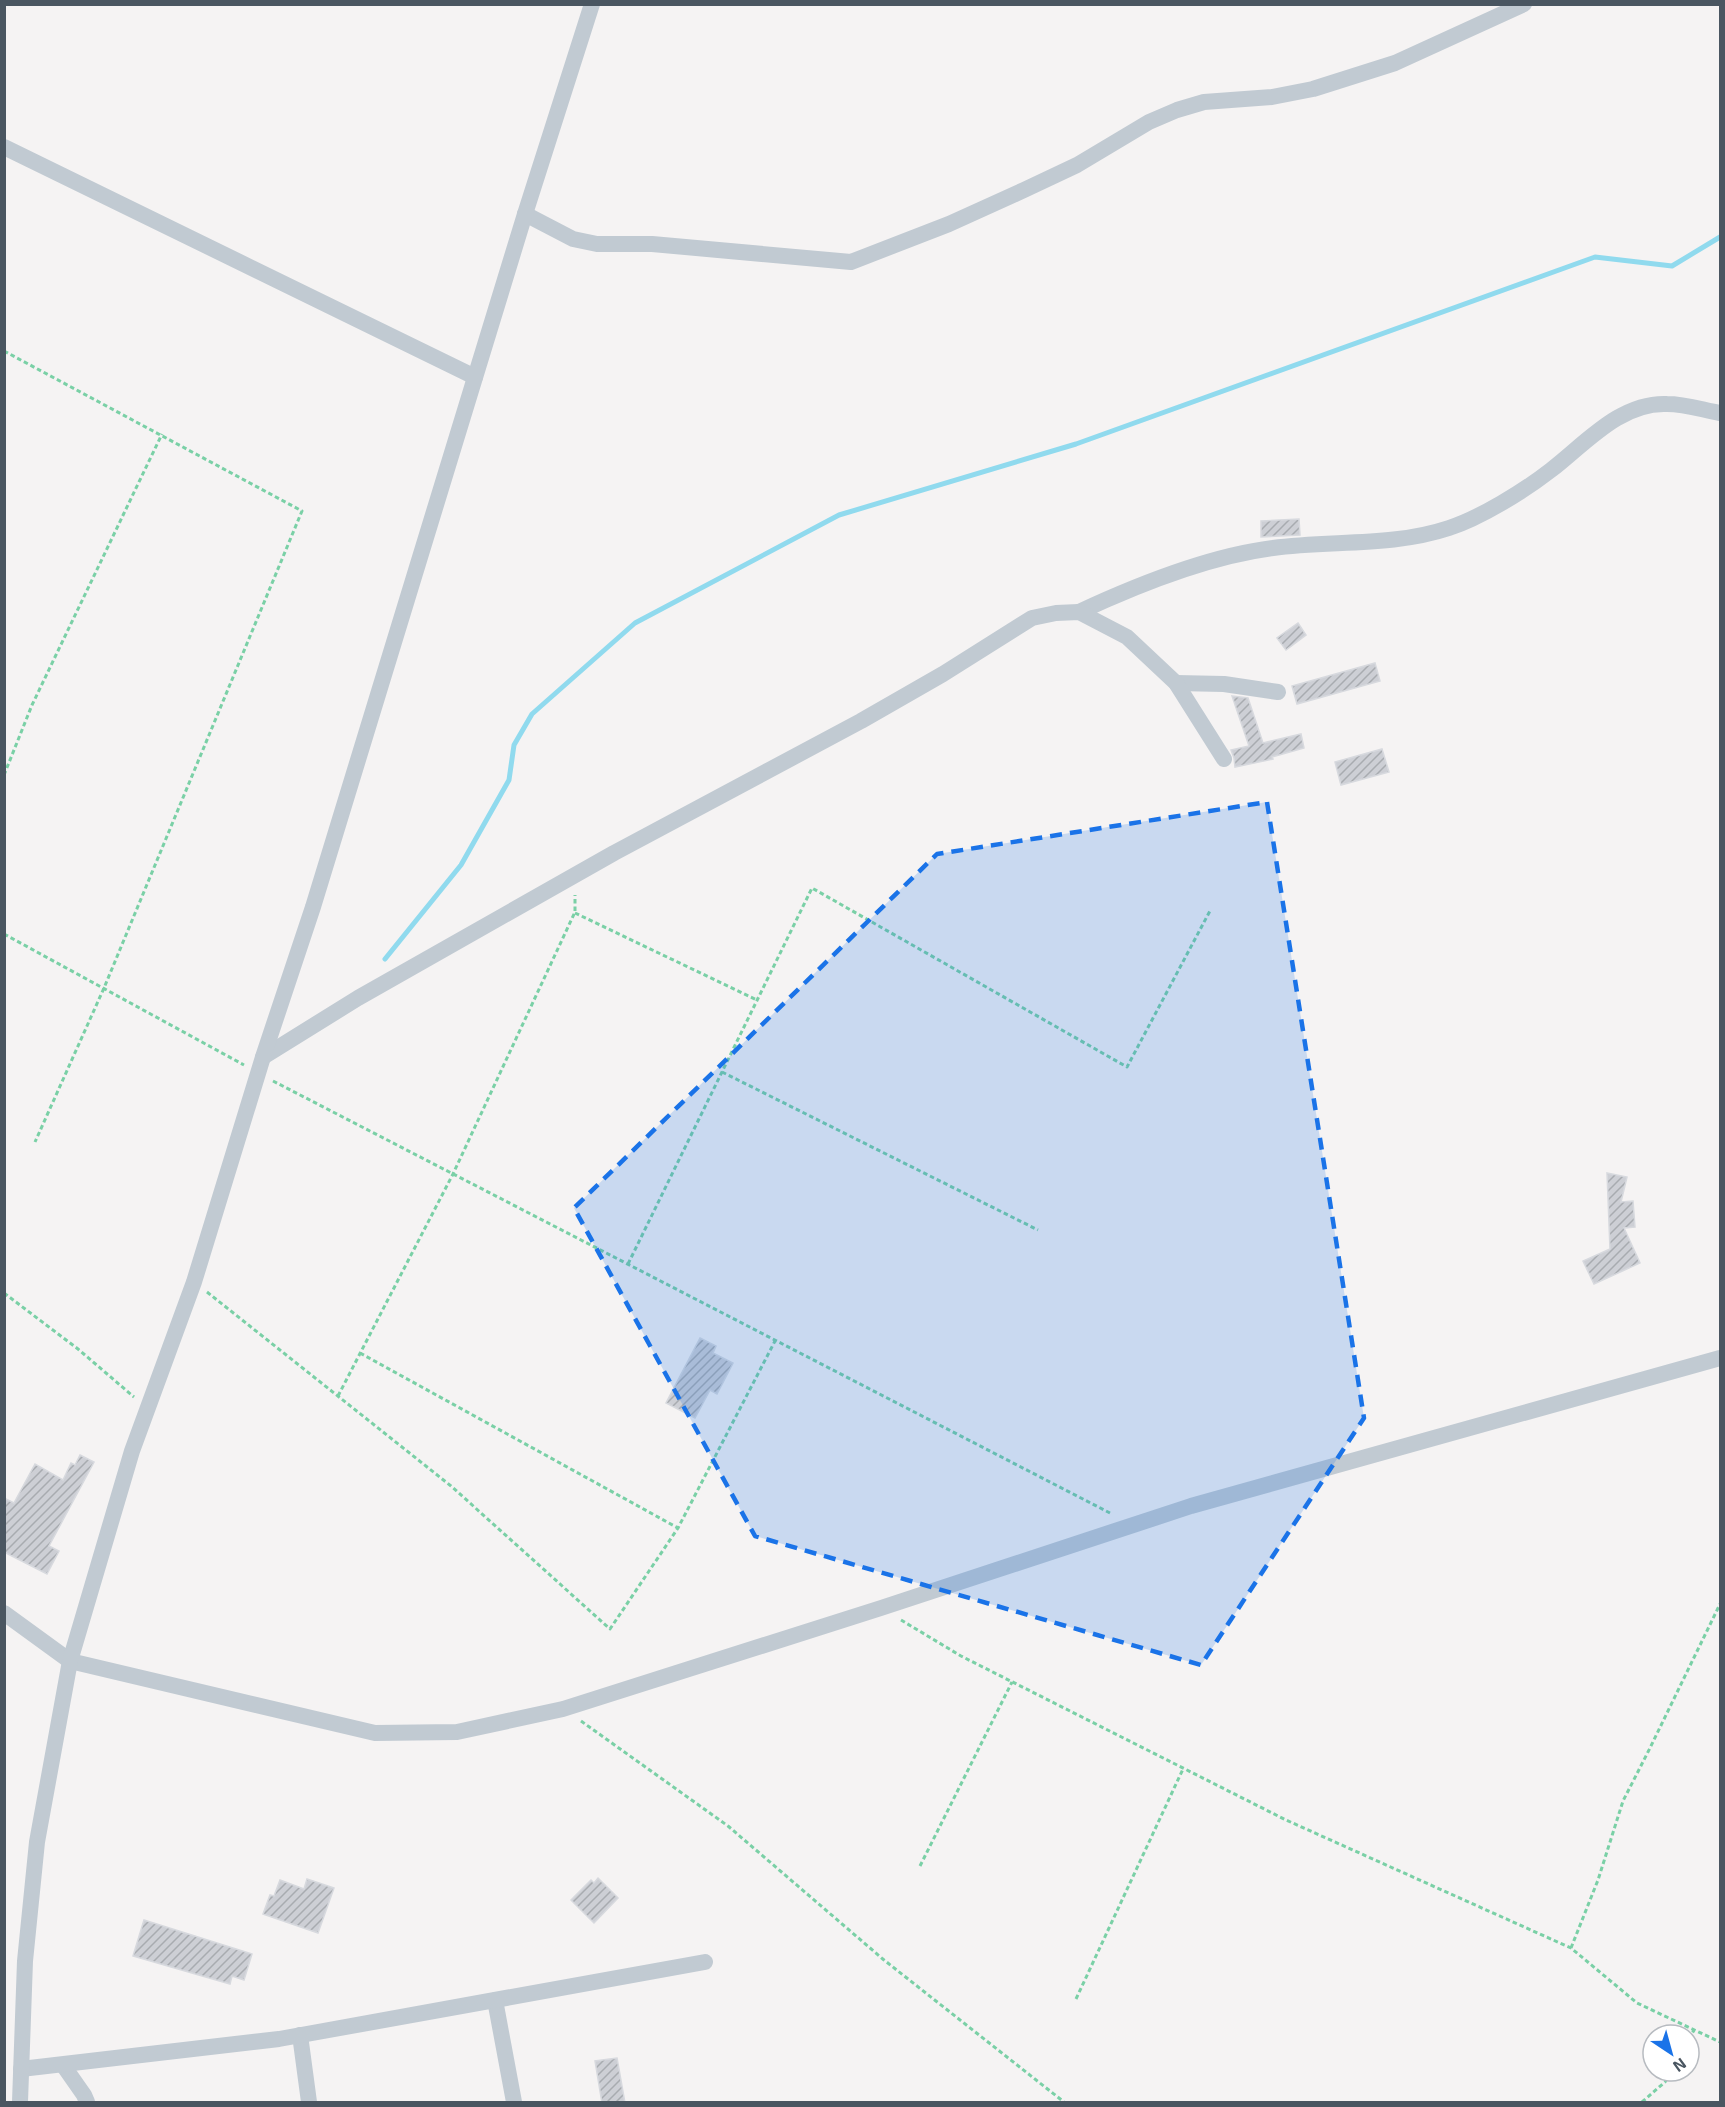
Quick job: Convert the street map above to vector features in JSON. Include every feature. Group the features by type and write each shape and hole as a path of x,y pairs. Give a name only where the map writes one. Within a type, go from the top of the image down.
{"street":[{"path":"20,2103 25,1961 37,1842 70,1661 132,1451 194,1282 263,1057 313,907 591,4"},
{"path":"525,214 573,238 597,244 652,244 851,262 949,224 1035,185 1077,165 1149,122 1177,110 1204,102 1272,97 1313,89 1395,63 1524,4"},
{"path":"4,147 475,377"},
{"path":"263,1057 358,998 574,876 861,721 943,674 1032,618 1056,613 1079,612 1142,584 1252,550 1384,540 1423,535 1449,528 1480,514 1524,488 1550,471 1608,424 1637,408 1666,404 1720,413"},
{"path":"1079,612 1127,637 1176,683 1224,759"},
{"path":"1176,683 1224,684 1278,692"},
{"path":"4,1626 70,1661 375,1733 458,1732 563,1709 1202,1503 1720,1358"},
{"path":"4,1613 70,1661"},
{"path":"21,2069 300,2036 705,1962"},
{"path":"495,2000 514,2103"},
{"path":"300,2036 309,2103"},
{"path":"63,2065 87,2103"}],"path":[{"path":"4,351 302,511 104,988 35,1142"},
{"path":"4,775 32,705 162,434"},
{"path":"338,1396 453,1174 575,912 574,876"},
{"path":"628,1264 812,888 1127,1067 1210,909"},
{"path":"575,912 758,1000"},
{"path":"4,934 258,1073 1132,1525"},
{"path":"722,1072 1038,1230"},
{"path":"194,1282 452,1486 610,1629 678,1528 776,1341"},
{"path":"4,1293 78,1349 148,1408"},
{"path":"360,1353 678,1528"},
{"path":"1571,1948 1598,1880 1623,1800 1661,1728 1720,1604"},
{"path":"881,1608 961,1656 1286,1820 1571,1948 1637,2003 1679,2023"},
{"path":"920,1866 1012,1682"},
{"path":"563,1709 728,1826 884,1960 1064,2103"},
{"path":"1076,1999 1183,1769"},
{"path":"1701,2033 1720,2042"},
{"path":"1642,2103 1664,2083"}],"highlighted area":[{"path":"1267,802 1364,1418 1201,1665 755,1536 574,1208 937,854"}],"building":[{"path":"1299,519 1300,535 1261,537 1261,521"},
{"path":"1298,623 1306,635 1286,650 1277,638"},
{"path":"1375,663 1380,681 1297,704 1292,686"},
{"path":"1232,696 1248,698 1263,743 1301,734 1304,748 1272,757 1273,759 1235,767 1231,750 1249,746"},
{"path":"1382,749 1389,772 1341,785 1335,762"},
{"path":"1607,1173 1627,1177 1621,1202 1633,1201 1635,1227 1624,1228 1640,1263 1594,1284 1583,1261 1610,1249"},
{"path":"700,1338 716,1346 713,1353 733,1363 717,1394 710,1390 695,1418 666,1403"},
{"path":"80,1455 94,1462 49,1546 59,1551 47,1574 4,1552 4,1498 14,1503 35,1464 63,1480 71,1463 75,1465"},
{"path":"598,1878 618,1898 594,1923 571,1900 591,1880 594,1883"},
{"path":"307,1879 334,1888 318,1933 263,1914 270,1895 274,1896 280,1880 304,1889"},
{"path":"144,1920 252,1954 244,1980 232,1976 230,1984 133,1956"},
{"path":"617,2058 625,2103 602,2103 595,2061"}],"waterway":[{"path":"385,959 461,865 509,780 514,745 532,714 635,623 839,515 1076,444 1595,257 1672,266 1720,237"}]}
